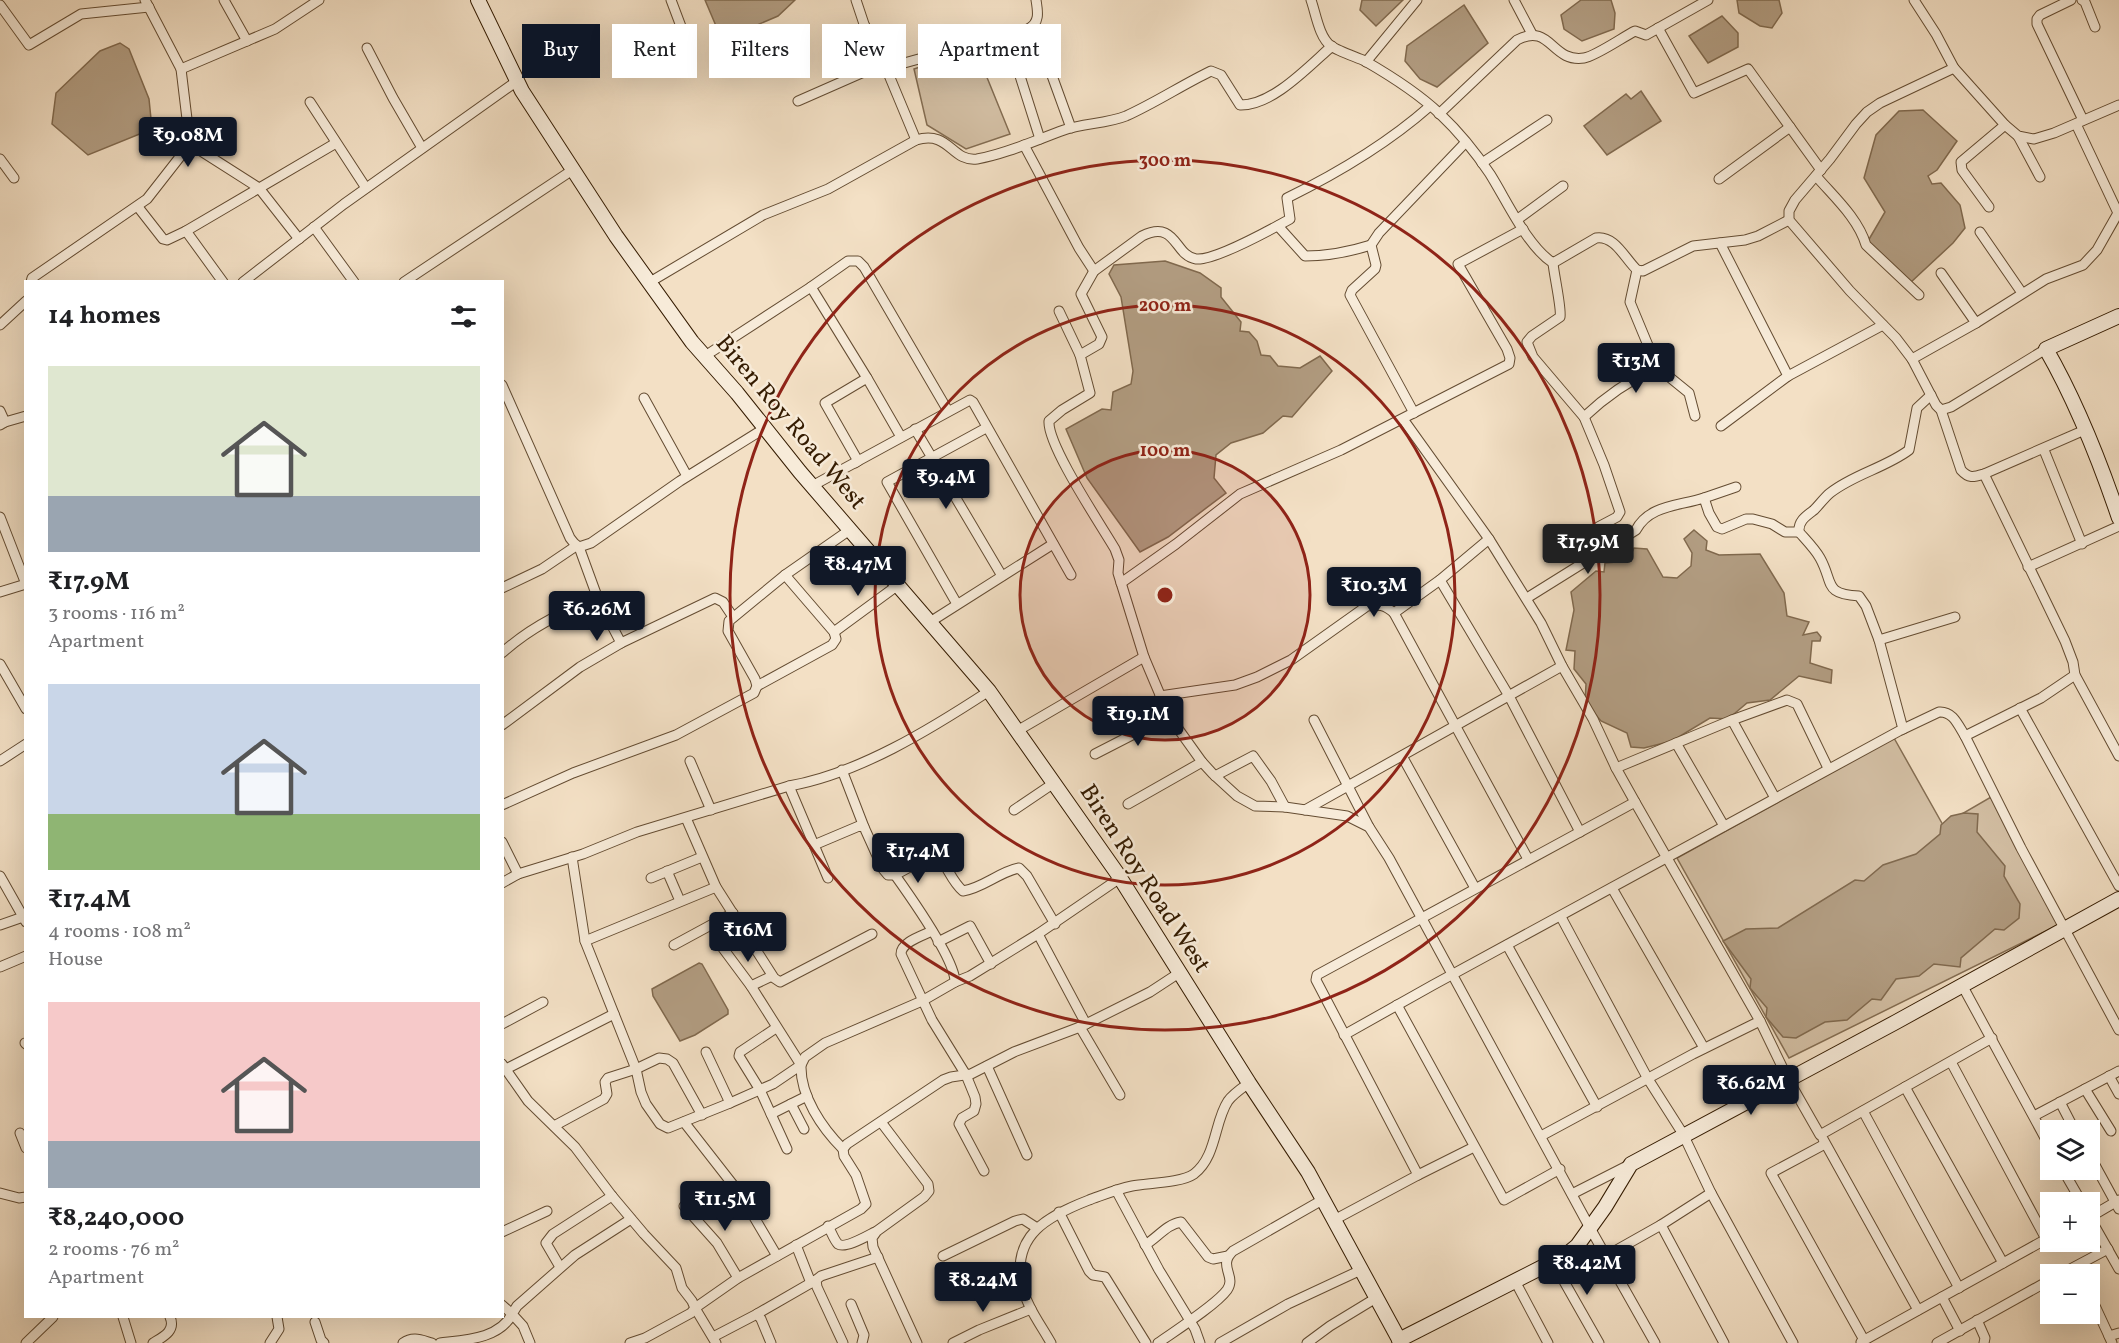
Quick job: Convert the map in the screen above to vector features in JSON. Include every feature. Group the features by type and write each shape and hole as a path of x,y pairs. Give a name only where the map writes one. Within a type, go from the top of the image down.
{"main road":[{"name":"Biren Roy Road West","path":"478,0 517,81 616,236 692,342 812,486 989,691 1120,878 1249,1083 1285,1134 1324,1199 1398,1342"},
{"path":"2119,316 2046,349 2067,386 2087,429 2119,518"},
{"path":"1398,1342 1553,1263 1577,1245 1605,1207 1631,1164 2119,898"}],"street":[{"path":"224,0 247,41"},
{"path":"181,69 275,29 319,0"},
{"path":"671,0 680,24"},
{"path":"856,0 864,24"},
{"path":"1035,24 1037,20 1036,0"},
{"path":"1311,0 1323,35 1332,46 1366,62 1401,83 1439,114 1482,163 1523,229 1537,248 1553,263 1555,286 1562,312 1560,317 1527,342 1533,357 1584,417 1620,512 1617,517 1549,554"},
{"path":"1366,62 1417,0"},
{"path":"1514,0 1532,34"},
{"path":"1439,114 1516,40 1527,34 1537,34 1560,53 1575,58 1586,58 1635,31 1646,35 1708,0"},
{"path":"1914,0 1954,68 2005,125 2018,136 2040,177"},
{"path":"1912,359 1976,323 2046,279 2083,265 2097,250 2118,213 2037,24 2040,15 2071,0"},
{"path":"2082,0 2085,2 2095,27"},
{"path":"0,5 29,45 81,14 120,5 147,4 181,69 190,144 147,200 32,280"},
{"path":"1658,28 1694,93 1748,69 1863,234 1866,245 1919,295"},
{"path":"650,282 763,215 828,189 927,136 941,139 960,155 970,159 980,158 1071,128 1124,116 1211,71 1221,75 1240,105 1258,103 1284,87 1332,46"},
{"path":"367,48 422,148"},
{"path":"1954,68 1880,103 1867,112 1791,207 1789,220 1912,359 1936,405 1941,410 1961,471 1967,477 1984,474 2044,450 2087,429"},
{"path":"798,101 850,78"},
{"path":"890,78 916,140"},
{"path":"1021,78 1040,139"},
{"path":"1053,78 1071,128"},
{"path":"246,280 366,188 517,81"},
{"path":"310,102 366,188"},
{"path":"1080,356 1101,340 1081,294 1095,271 1142,236 1151,231 1160,231 1170,235 1188,256 1197,259 1211,257 1290,219 1287,198 1353,162 1391,137 1430,106"},
{"path":"2018,136 2034,139 2117,106 2119,116"},
{"path":"1482,163 1547,120"},
{"path":"1989,207 1962,170 1962,162 2005,125"},
{"path":"1719,179 1790,127"},
{"path":"138,207 166,240 186,231 336,143"},
{"path":"1278,226 1305,256 1327,256 1371,245 1379,233 1465,143"},
{"path":"190,144 259,188 299,239"},
{"path":"1024,145 1079,248 1095,271"},
{"path":"0,159 14,178"},
{"path":"407,280 574,169"},
{"path":"1518,219 1563,186"},
{"path":"1553,263 1596,238 1604,237 1611,241 1637,270 1648,270 1693,246 1758,236 1789,220"},
{"path":"314,227 353,280"},
{"path":"1121,583 1240,494 1341,450 1509,364 1507,349 1458,264 1523,229"},
{"path":"186,231 222,280"},
{"path":"1980,232 2022,293"},
{"path":"1720,243 1788,376"},
{"path":"1371,245 1375,269 1352,290 1350,295 1413,413"},
{"path":"705,356 848,261 858,261 864,267 948,411"},
{"path":"1637,270 1630,302 1657,367 1689,393 1695,416"},
{"path":"1941,273 1976,323"},
{"path":"811,287 901,437"},
{"path":"0,326 24,303"},
{"path":"1059,311 1080,356 1090,393 1062,410 1049,422 1049,429 1058,452 1115,549 1121,583 1144,657 1169,716 1215,776 1237,796 1255,806 1285,807 1347,816 1369,827"},
{"path":"1721,426 1788,376 1883,325"},
{"path":"1941,410 1951,407 2046,349"},
{"path":"1584,417 1599,403 1639,376 1657,367"},
{"path":"855,463 858,461 825,403 867,378"},
{"path":"504,390 570,538 578,546 598,599 621,644"},
{"path":"1903,729 1879,640 1862,601 1859,596 1841,595 1832,588 1820,558 1799,532 1799,524 1829,494 1895,461 1909,450 1917,408 1931,395"},
{"path":"644,398 687,476"},
{"path":"812,486 970,400 1071,574"},
{"path":"0,411 3,423 24,417"},
{"path":"1402,419 1489,539 1527,598 1562,666 1593,719 1616,768 1760,1021 1788,1079 1918,1310"},
{"path":"504,587 542,569 578,546 591,543 687,476 765,428"},
{"path":"957,604 887,482 986,428"},
{"path":"915,429 1002,576"},
{"path":"2044,450 2082,544"},
{"path":"1984,474 2065,641 2075,675 2119,756"},
{"path":"1527,598 1636,530 1649,513 1737,487"},
{"path":"1704,498 1708,513 1717,527 1722,529 1746,519 1753,519 1772,524 1785,532 1799,532"},
{"path":"0,517 24,579"},
{"path":"2028,567 2119,526"},
{"path":"758,686 728,632 727,626 733,617 785,575 851,530"},
{"path":"1394,613 1440,580 1489,539"},
{"path":"1578,539 1591,558"},
{"path":"930,621 1053,544"},
{"path":"504,804 573,773 676,735 747,698 758,686 832,645 836,639 834,632 785,575"},
{"path":"1440,580 1509,696 1580,832"},
{"path":"0,592 24,585"},
{"path":"834,632 898,585"},
{"path":"504,724 580,667 621,644 715,598 723,602 733,617"},
{"path":"504,651 551,617 582,603 598,599"},
{"path":"1160,696 1235,685 1257,677 1290,660 1367,606 1377,604 1386,606 1394,613 1528,859"},
{"path":"1879,640 1955,617"},
{"path":"1017,730 1144,657"},
{"path":"0,664 24,706"},
{"path":"1304,811 1562,666"},
{"path":"1965,736 2041,698 2075,675"},
{"path":"504,882 518,874 572,857 637,832 789,786 815,781 872,758 936,725 989,691"},
{"path":"1616,768 1787,700 1797,704 1828,768"},
{"path":"2020,708 2119,886"},
{"path":"1344,1035 1667,859 1828,768 1939,712 1951,715 1965,736 2021,848 2119,1030"},
{"path":"1095,754 1169,716"},
{"path":"1314,720 1369,827 1422,917 1590,1228 1655,1343"},
{"path":"1732,720 1775,798"},
{"path":"1676,743 1724,826"},
{"path":"0,760 24,745"},
{"path":"1215,776 1253,756 1285,807"},
{"path":"1401,756 1475,888"},
{"path":"690,761 711,810"},
{"path":"1128,804 1202,762"},
{"path":"842,770 882,869 888,875 895,875 930,856 937,855 956,885 963,891 971,890 1010,870 1020,868 1055,924"},
{"path":"1014,810 1054,783"},
{"path":"789,786 828,878"},
{"path":"1418,1175 1316,980 1317,975 1635,802"},
{"path":"686,818 716,887 772,976 780,982 872,934"},
{"path":"814,845 859,826 864,827"},
{"path":"504,846 518,874"},
{"path":"651,878 702,856"},
{"path":"572,857 585,941 636,1069 641,1092 646,1104 660,1124 668,1128 702,1115 760,1090 785,1077 801,1065"},
{"path":"667,871 680,902"},
{"path":"895,875 919,908 932,931 955,975 955,982"},
{"path":"0,876 24,920 0,925"},
{"path":"630,1343 645,1338 691,1313 738,1278 861,1209 866,1204 856,1175 844,1156 843,1149 832,1138 807,1096 801,1079 801,1065 805,1057 825,1042 922,1001 991,964 1055,924 1120,878"},
{"path":"585,941 716,887"},
{"path":"1612,888 1704,1048"},
{"path":"674,945 733,913"},
{"path":"1561,917 1648,1079 1683,1134 1711,1193 1793,1343"},
{"path":"938,942 970,926 991,964"},
{"path":"932,931 904,945 901,954 922,1001 966,1075 975,1096 974,1110 962,1118 959,1124 984,1171"},
{"path":"1038,934 1120,1095"},
{"path":"1507,945 1597,1107"},
{"path":"722,947 751,986 801,1065"},
{"path":"0,967 24,957"},
{"path":"843,1149 847,1144 943,1080 966,1075 1014,1052 1083,1026 1150,992 1179,973"},
{"path":"751,986 772,976"},
{"path":"1962,985 2040,1128"},
{"path":"504,1023 543,1002"},
{"path":"1397,1005 1504,1200 1560,1169"},
{"path":"614,1014 504,1066 528,1101 586,1160 631,1219 676,1268 682,1288 715,1340 821,1276 878,1257"},
{"path":"1541,1136 1704,1048 1760,1021"},
{"path":"776,1028 740,1052 739,1056 760,1090 787,1149"},
{"path":"1820,1134 1992,1038"},
{"path":"706,1052 730,1103"},
{"path":"554,1126 604,1099 607,1094 605,1082 608,1078 636,1069 659,1058 674,1063 702,1115"},
{"path":"1951,1062 2040,1223"},
{"path":"987,1066 1027,1155"},
{"path":"2034,1116 2119,1071"},
{"path":"2109,1076 2119,1094"},
{"path":"1051,1343 1022,1287 1019,1268 1022,1250 1037,1228 1059,1212 1116,1190 1193,1175 1204,1164 1208,1156 1227,1102 1249,1083"},
{"path":"1905,1087 2003,1263"},
{"path":"2085,1089 2111,1131"},
{"path":"771,1114 807,1096"},
{"path":"2060,1102 2070,1120"},
{"path":"791,1104 804,1129"},
{"path":"1863,1111 1959,1288"},
{"path":"684,1122 748,1205 777,1256"},
{"path":"828,1227 841,1246 877,1231 929,1191 927,1184 880,1122"},
{"path":"20,1133 24,1143"},
{"path":"1826,1144 1771,1173 1862,1341 2040,1242"},
{"path":"1334,1220 1474,1147"},
{"path":"1572,1194 1631,1164"},
{"path":"2100,1173 2118,1204 2100,1213"},
{"path":"1116,1190 1145,1245 1190,1320 1200,1343"},
{"path":"0,1193 24,1197"},
{"path":"1606,1256 1711,1193"},
{"path":"560,1267 546,1243 553,1234 612,1196"},
{"path":"1158,1343 1229,1288 1230,1281 1225,1262 1233,1251 1324,1199"},
{"path":"684,1206 717,1243 738,1278"},
{"path":"504,1231 547,1211"},
{"path":"1059,1212 1089,1271 1109,1281 1146,1343"},
{"path":"440,1343 456,1342 498,1331 507,1324 517,1306 560,1267 631,1219"},
{"path":"943,1256 1016,1221 1023,1219 1037,1228"},
{"path":"1145,1245 1181,1221 1208,1257 1213,1259 1228,1256"},
{"path":"1661,1225 1724,1343"},
{"path":"877,1231 872,1238 873,1247 917,1343"},
{"path":"2100,1235 2119,1269"},
{"path":"796,1245 843,1343"},
{"path":"2086,1264 2108,1249"},
{"path":"1553,1263 1599,1343"},
{"path":"1220,1343 1288,1304 1361,1270"},
{"path":"1515,1281 1548,1343"},
{"path":"1937,1343 2040,1285"},
{"path":"1307,1343 1376,1298"},
{"path":"1942,1298 1960,1330"},
{"path":"851,1304 864,1335 862,1343"},
{"path":"504,1307 523,1326 530,1343"},
{"path":"953,1343 1032,1309"},
{"path":"757,1314 771,1343"},
{"path":"2100,1317 2110,1339 2119,1333"},
{"path":"26,1343 52,1318"},
{"path":"123,1318 129,1342"},
{"path":"153,1343 168,1334 171,1329 170,1318"},
{"path":"270,1343 279,1329 277,1318"},
{"path":"1977,1320 1985,1338 1984,1343"},
{"path":"315,1322 324,1343"},
{"path":"403,1343 409,1338 432,1343"}],"shaded area":[{"path":"705,0 795,0 778,16 759,24 715,24"},
{"path":"1362,0 1403,0 1376,26 1360,10"},
{"path":"1581,0 1611,0 1615,13 1614,29 1582,41 1564,29 1561,15"},
{"path":"1737,0 1779,0 1782,13 1772,28 1760,26 1739,13"},
{"path":"1464,5 1488,43 1437,87 1420,79 1405,61 1407,46"},
{"path":"1722,16 1738,33 1738,47 1708,63 1689,36"},
{"path":"120,43 129,49 149,99 152,129 88,155 52,124 56,93 100,51"},
{"path":"918,68 918,78 987,78 1010,134 966,149 927,125 914,69"},
{"path":"1641,91 1661,121 1607,155 1584,126 1626,94 1631,99"},
{"path":"1923,110 1957,141 1937,170 1928,176 1932,184 1941,183 1960,205 1965,228 1953,243 1910,283 1868,241 1885,212 1864,178 1876,135 1899,111"},
{"path":"1165,261 1200,273 1221,288 1221,297 1241,322 1240,331 1249,332 1257,341 1261,355 1270,356 1278,366 1300,368 1320,356 1332,371 1292,417 1283,416 1263,433 1231,443 1216,455 1214,478 1226,493 1168,537 1140,552 1087,478 1066,429 1102,409 1111,410 1113,392 1131,384 1133,371 1121,297 1109,274 1114,265"},
{"path":"1694,530 1707,541 1706,550 1719,555 1760,554 1784,593 1787,616 1809,622 1803,635 1817,632 1821,637 1820,641 1812,641 1810,663 1832,670 1831,683 1799,676 1770,700 1747,703 1728,719 1710,718 1672,741 1644,748 1631,747 1627,733 1601,721 1585,702 1586,684 1574,669 1575,651 1566,650 1574,610 1571,592 1596,571 1604,572 1605,563 1628,561 1634,548 1647,549 1663,577 1677,578 1691,566 1692,553 1684,539"},
{"path":"1894,738 1943,825 1991,797 2060,924 1789,1058 1677,858"},
{"path":"1964,813 1978,814 1977,832 2005,866 2004,876 2020,904 2019,918 2004,930 1995,929 1961,958 1960,967 1934,964 1919,976 1896,979 1881,1000 1872,999 1847,1020 1825,1022 1796,1038 1783,1037 1766,1017 1767,1008 1750,988 1751,979 1723,941 1746,929 1778,928 1855,880 1864,881 1883,865 1916,854 1940,834 1941,825 1951,816"},
{"path":"699,963 702,964 728,1010 728,1014 695,1035 680,1041 653,996 652,989"}]}
